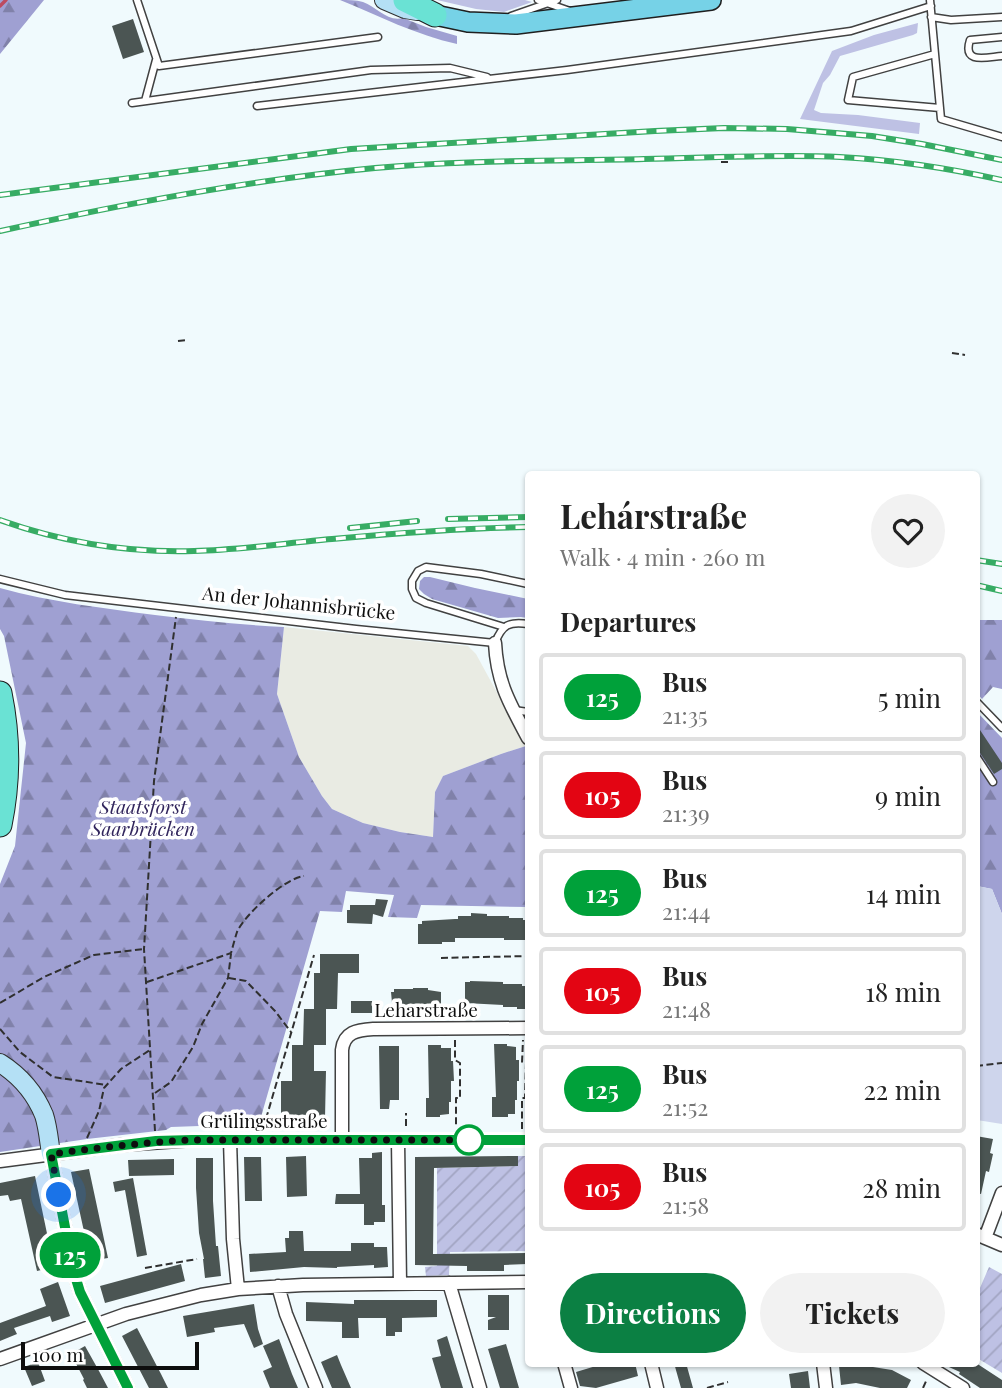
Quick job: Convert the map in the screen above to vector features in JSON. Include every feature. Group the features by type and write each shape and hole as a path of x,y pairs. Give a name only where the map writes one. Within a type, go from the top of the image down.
{"highway":[{"path":"405,0 435,15"},
{"path":"0,693 8,757 5,802 0,824"}],"main road":[{"path":"617,0 620,4 652,5"},
{"path":"435,15 468,22 516,24 652,5 711,0"}],"street":[{"path":"384,0 405,9 435,15"},
{"path":"495,643 501,684 525,732"},
{"name":"Leharstraße","path":"342,1140 343,1043 350,1033 373,1029 525,1028"},
{"path":"0,1063 13,1072 36,1098 46,1121 73,1269 80,1292 128,1388"},
{"path":"230,1140 233,1239 238,1289"},
{"name":"Grülingsstraße","path":"0,1161 156,1141 525,1140"},
{"path":"398,1141 400,1283"},
{"path":"1002,1193 981,1236 1002,1245"},
{"path":"0,1359 95,1324 165,1303 238,1289 525,1282"},
{"path":"449,1283 480,1388"},
{"path":"278,1286 286,1314 316,1388"},
{"path":"565,1367 571,1388"},
{"path":"652,1367 657,1388"},
{"path":"823,1367 826,1388"},
{"path":"929,1367 963,1388"}],"lane":[{"path":"136,0 159,66 378,37"},
{"path":"538,0 585,15"},
{"path":"489,24 557,0"},
{"path":"257,106 581,68 851,31 931,3 941,119 1002,137"},
{"path":"931,17 951,20 1002,17"},
{"path":"1002,37 975,38 968,44 971,57 1002,56"},
{"path":"935,54 853,76 848,100 940,108"},
{"path":"145,102 156,60"},
{"path":"132,103 371,70 450,68 493,78"},
{"path":"504,627 416,598 412,581 418,571 426,567 525,583"},
{"name":"An der Johannisbrücke","path":"0,579 65,595 495,643"},
{"path":"495,643 504,627 513,623 525,624"},
{"path":"980,705 1002,728"},
{"path":"514,710 525,712"},
{"path":"980,762 993,782"}],"path":[{"path":"721,162 730,162"},
{"path":"178,341 188,340"},
{"path":"952,353 965,355"},
{"path":"156,1141 144,949 154,781 177,609"},
{"path":"153,1095 171,1082 193,1047 202,1024 228,978 231,953 238,930 270,895 296,877 304,876"},
{"path":"0,1003 44,977 94,956 144,949"},
{"path":"146,982 231,953"},
{"path":"260,1140 314,955"},
{"path":"441,958 525,956"},
{"path":"228,978 246,981 291,1032"},
{"path":"455,1029 456,1060 460,1063 460,1098 456,1098 456,1140"},
{"path":"0,1030 20,1052 53,1077 107,1085"},
{"path":"525,1037 522,1063 525,1063"},
{"path":"88,1149 87,1139 99,1111 104,1088 121,1069 150,1051"},
{"path":"980,1066 1002,1063"},
{"path":"525,1098 522,1098 525,1140"},
{"path":"145,1268 197,1259"},
{"path":"707,1388 728,1382"}],"shaded area":[{"path":"437,0 525,0 532,2 504,12"},
{"path":"918,23 917,33 913,35 840,56 823,83 814,110 821,113 920,123 919,134 800,119 832,51 874,35"},
{"path":"284,627 468,646 476,654 525,746 443,776 435,792 433,837 400,832 363,823 332,809 299,757 277,694"},
{"path":"980,887 992,889 1002,914 1002,1124 980,1120"},
{"path":"518,1156 525,1156 525,1251 450,1252 449,1275 426,1276 425,1267 437,1266 437,1168 518,1166"},
{"path":"989,1267 1002,1274 1002,1373 980,1360 980,1288"}],"green space":[{"path":"0,0 44,0 0,54"},
{"path":"340,0 363,2 392,18 403,18 457,36 457,44 412,30"},
{"path":"424,577 430,577 525,598 525,618 498,618 432,599 419,589 420,581"},
{"name":"Staatsforst Saarbrücken","path":"0,588 57,601 116,610 284,627 277,694 299,757 332,809 363,823 400,832 433,837 435,792 443,776 525,746 525,907 421,905 417,918 388,917 394,895 346,891 342,912 320,911 259,1124 171,1127 166,1130 0,1152 0,884 15,846 26,743 4,636 0,629"},
{"path":"980,620 1002,620 1002,689 993,687 982,699"},
{"path":"980,715 1002,738 1002,914 992,889 980,887"}],"building":[{"path":"133,19 144,52 123,59 112,26"},
{"path":"980,730 1002,763 1002,769 994,774 980,753"},
{"path":"376,899 388,900 383,917 373,914 372,924 347,923 347,910 350,910 350,905 375,905"},
{"path":"471,913 523,918 525,940 455,938 455,942 418,944 418,924 422,924 422,921 471,916"},
{"path":"320,954 359,954 359,973 338,973 337,1009 326,1009 326,1045 314,1045 314,1071 326,1071 325,1118 281,1120 281,1081 292,1081 292,1045 303,1045 304,1009 314,1009 314,973 320,973"},
{"path":"465,982 522,984 525,986 525,1009 465,1003"},
{"path":"428,988 441,992 441,1009 393,1013 391,992 394,992 394,989"},
{"path":"351,1001 372,1001 372,1013 351,1013"},
{"path":"494,1044 516,1047 516,1060 519,1060 515,1114 508,1114 508,1117 492,1117 492,1097 496,1097"},
{"path":"428,1045 451,1048 454,1081 451,1081 451,1102 449,1114 440,1117 426,1117 426,1098 429,1098"},
{"path":"379,1046 399,1046 399,1100 390,1100 389,1109 380,1109"},
{"path":"980,1137 993,1139 990,1153 993,1154 981,1194"},
{"path":"382,1152 382,1205 385,1205 385,1222 364,1225 364,1204 335,1204 336,1194 360,1194 359,1158 372,1158 372,1153"},
{"path":"306,1156 307,1196 287,1197 286,1157"},
{"path":"518,1156 518,1166 434,1168 433,1254 525,1253 525,1264 504,1265 504,1271 467,1271 467,1266 415,1265 415,1157"},
{"path":"244,1157 261,1157 262,1201 245,1201"},
{"path":"196,1158 213,1158 216,1246 221,1276 205,1278 199,1233"},
{"path":"174,1159 174,1175 129,1176 128,1160"},
{"path":"89,1169 108,1258 95,1260 90,1259 71,1172"},
{"path":"35,1176 54,1267 37,1271 21,1199 10,1201 8,1195 0,1196 0,1183"},
{"path":"133,1178 147,1255 137,1257 125,1190 115,1192 113,1182"},
{"path":"289,1231 303,1231 304,1251 351,1251 351,1243 374,1243 374,1247 387,1247 388,1267 304,1267 250,1272 249,1254 286,1252 285,1238 289,1238"},
{"path":"181,1264 185,1281 105,1303 100,1286"},
{"path":"58,1282 70,1316 52,1322 50,1316 14,1328 17,1334 0,1341 0,1323 46,1306 40,1289"},
{"path":"488,1295 509,1295 509,1330 488,1330 488,1320 496,1317 488,1317"},
{"path":"354,1300 437,1300 437,1317 402,1318 402,1332 395,1332 395,1336 386,1336 386,1318 358,1318 359,1338 342,1338 342,1322 306,1321 306,1302 354,1304"},
{"path":"254,1304 263,1344 254,1348 244,1324 214,1328 215,1332 187,1337 183,1316"},
{"path":"137,1328 168,1388 149,1388 122,1336"},
{"path":"447,1336 463,1388 441,1388 432,1358 441,1356 437,1340"},
{"path":"279,1339 298,1388 270,1388 263,1371 272,1367 263,1346"},
{"path":"506,1344 519,1388 500,1388 488,1349"},
{"path":"85,1346 108,1388 87,1388 71,1354"},
{"path":"337,1355 351,1388 332,1388 321,1362"},
{"path":"38,1362 45,1381 32,1386 24,1367"},
{"path":"980,1366 1002,1380 1002,1388 980,1388 959,1374 960,1372 949,1367"},
{"path":"593,1367 636,1367 638,1376 596,1388 580,1386 576,1372"},
{"path":"675,1367 687,1367 693,1388 681,1388"},
{"path":"839,1367 892,1370 911,1380 907,1388 880,1388 856,1383 841,1385"},
{"path":"808,1371 810,1388 791,1388 789,1374"}],"waterway":[{"path":"0,6 6,0"}],"railway":[{"path":"0,195 351,149 724,128 787,129 872,136 1002,160"},
{"path":"0,231 234,186 375,168 442,164 816,156 901,162 1002,180"},
{"path":"448,519 525,517"},
{"path":"0,520 71,540 120,548 169,551 229,549 430,531 525,527"},
{"path":"350,528 417,521"},
{"path":"980,561 1002,564"},
{"path":"980,586 1002,591"}],"bus line":[{"name":"125","path":"128,1388 80,1292 73,1269 51,1154 156,1141 525,1140"}],"route":[{"path":"59,1195 51,1154 156,1141 469,1140"}]}
